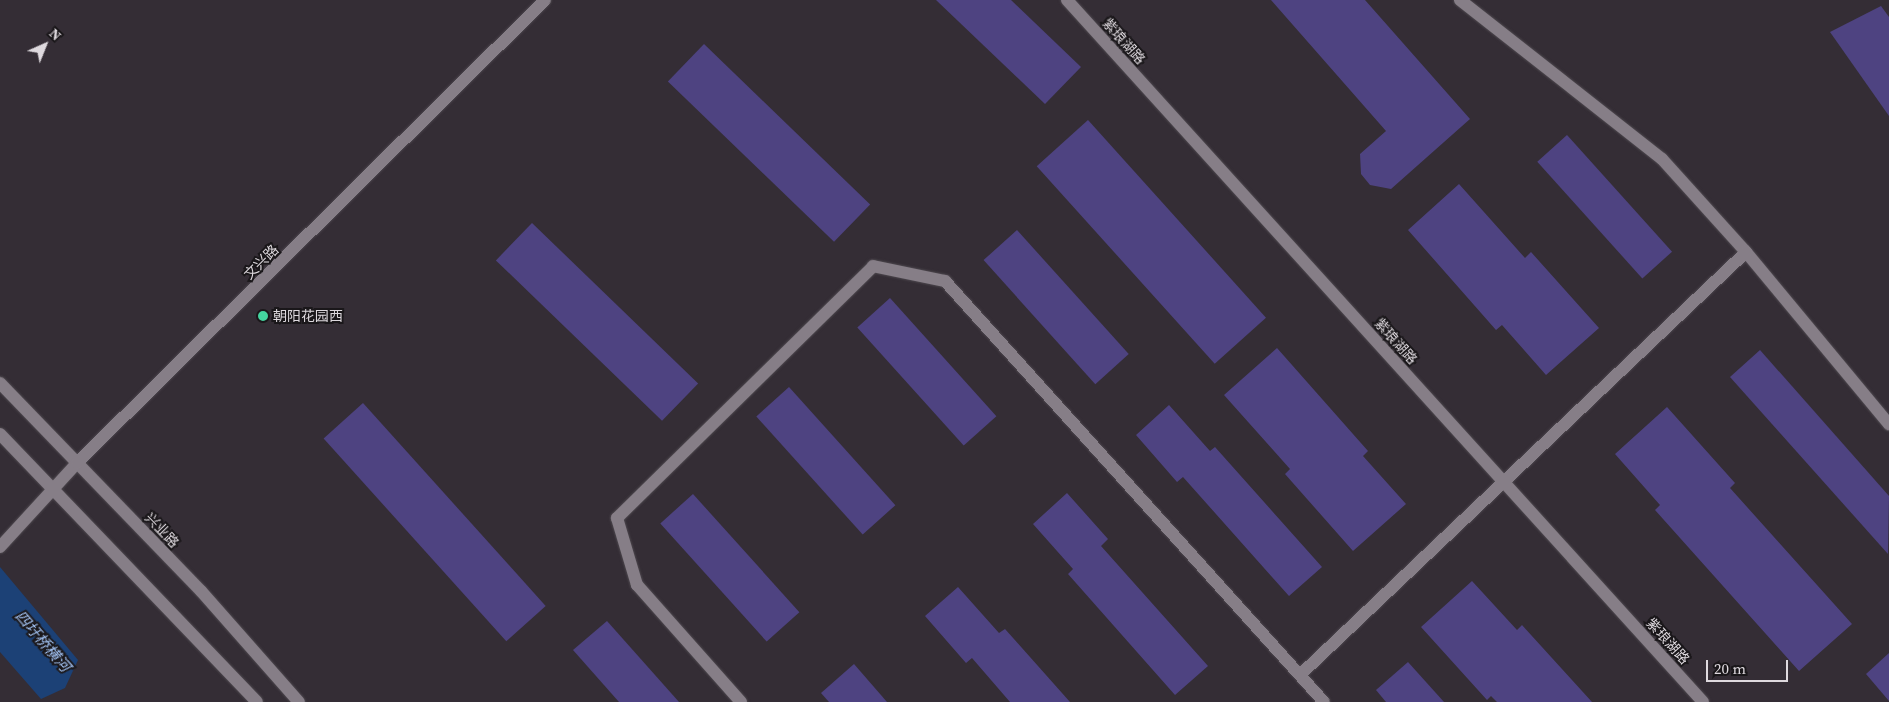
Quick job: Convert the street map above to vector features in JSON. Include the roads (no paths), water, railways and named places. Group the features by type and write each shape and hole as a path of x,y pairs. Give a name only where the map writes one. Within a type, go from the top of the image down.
{"street":[{"name":"文兴路","path":"0,547 52,488 545,0"},
{"name":"紫琅湖路","path":"1067,0 1703,702"},
{"path":"1460,0 1662,158 1746,252 1889,424"},
{"path":"1300,675 1746,252"},
{"path":"741,702 637,585 616,518 873,266 945,281 1324,702"},
{"name":"兴业路","path":"0,382 200,591 299,702"},
{"path":"0,434 256,702"}],"water":[{"name":"四圩桥横河","path":"0,567 78,660 65,688 41,699 0,652"}],"place":[{"name":"朝阳花园西","path":"263,316"}]}
